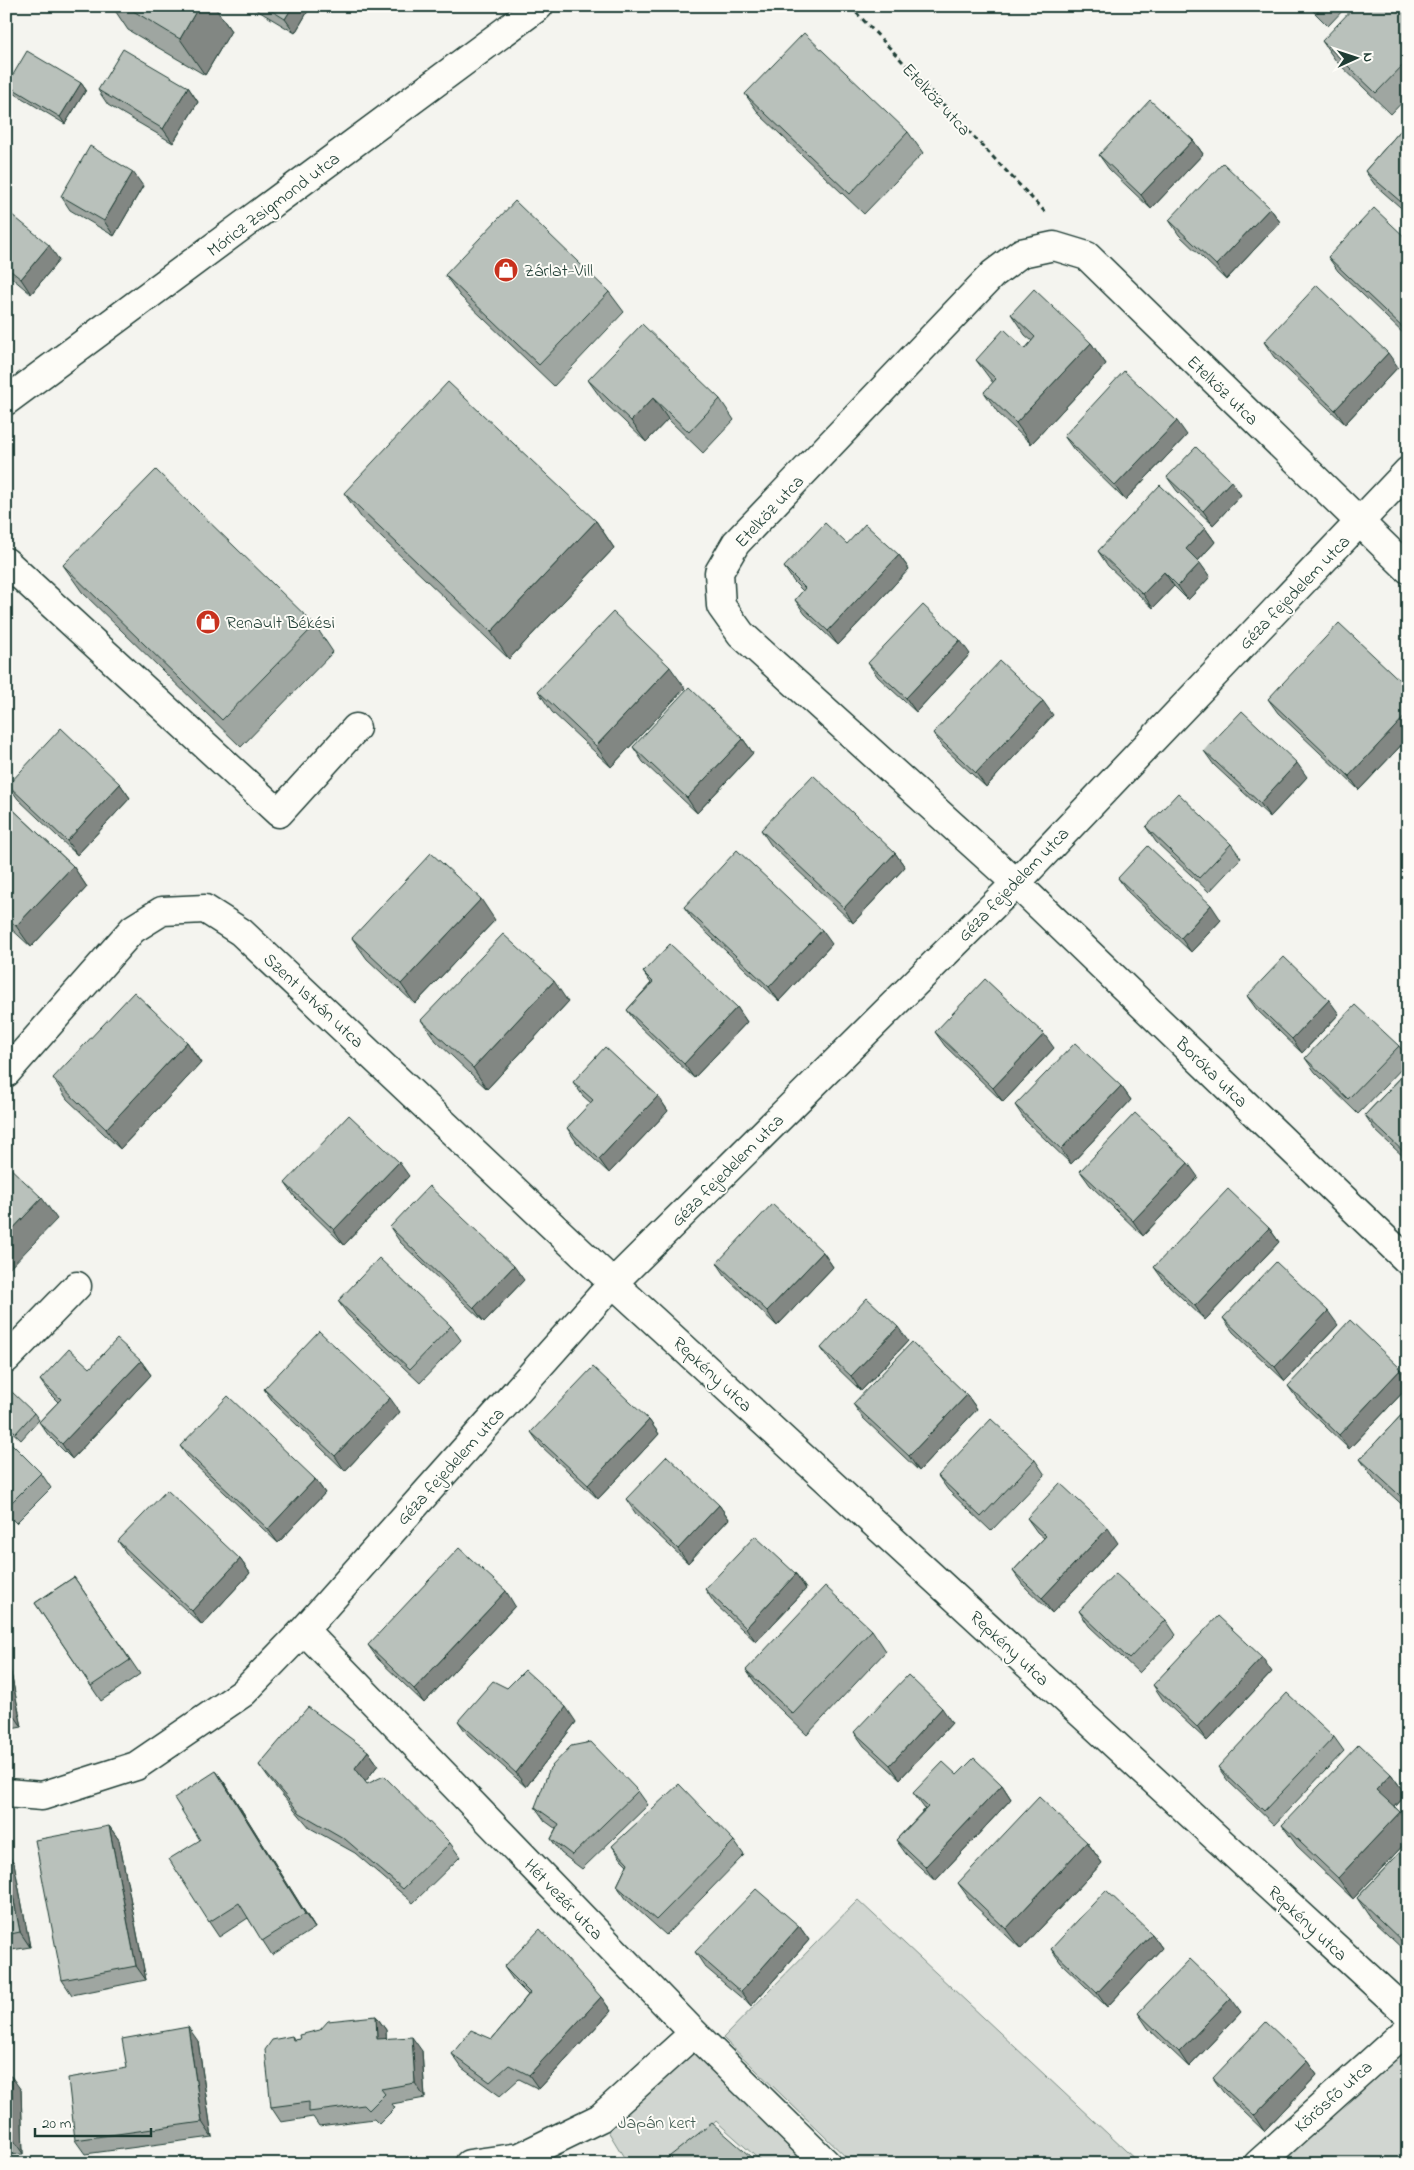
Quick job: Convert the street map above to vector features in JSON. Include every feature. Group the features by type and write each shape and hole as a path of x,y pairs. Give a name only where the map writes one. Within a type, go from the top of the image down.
{"street":[{"name":"Móricz Zsigmond utca","path":"6,401 539,6"},
{"name":"Etelköz utca","path":"1016,883 740,634 721,606 719,572 736,544 993,274 1020,254 1054,246 1087,256 1359,524 1408,569"},
{"name":"Géza fejedelem utca","path":"6,1793 42,1796 136,1766 244,1693 304,1630 613,1283 1016,883 1408,471"},
{"path":"6,562 279,813 356,728"},
{"name":"Boróka utca","path":"1016,883 1408,1261"},
{"name":"Szent István utca","path":"6,1073 134,929 162,911 205,908 241,932 613,1283"},
{"name":"Repkény utca","path":"613,1283 1408,2014"},
{"path":"6,1359 77,1286"},
{"name":"Hét vezér utca","path":"304,1630 694,2034 827,2164"},
{"name":"Körösfő utca","path":"1258,2164 1408,2029"},
{"path":"469,2164 520,2157 600,2118 694,2034"}],"path":[{"name":"Etelköz utca","path":"850,6 1046,213"}],"green space":[{"path":"858,1900 1140,2164 853,2164 723,2038"},
{"path":"1408,2029 1408,2164 1258,2164"},
{"name":"Japán kert","path":"694,2033 821,2164 764,2164 716,2121 675,2164 628,2164 600,2118"}],"building":[{"path":"125,6 199,6 180,39"},
{"path":"264,6 293,6 285,19"},
{"path":"1313,6 1323,6 1318,12"},
{"path":"1355,6 1408,6 1408,60 1376,93 1322,41"},
{"path":"804,33 908,132 850,194 745,94"},
{"path":"123,49 188,87 163,129 98,90"},
{"path":"27,51 81,83 60,117 7,85"},
{"path":"1150,100 1193,140 1141,195 1099,155"},
{"path":"1408,122 1408,208 1365,171"},
{"path":"90,146 133,172 104,221 61,196"},
{"path":"1223,163 1270,208 1216,265 1169,220"},
{"path":"515,201 609,292 539,365 445,275"},
{"path":"1374,208 1408,240 1408,325 1404,329 1328,257"},
{"path":"6,210 49,245 21,279 6,267"},
{"path":"1317,285 1388,353 1335,410 1264,342"},
{"path":"1034,289 1091,343 1016,423 984,392 996,379 976,360 1004,329 1025,349 1035,337 1011,314"},
{"path":"642,324 720,399 689,432 653,398 631,421 588,380"},
{"path":"1124,371 1177,421 1115,486 1064,436"},
{"path":"448,382 596,521 491,632 344,493"},
{"path":"1196,447 1231,481 1203,511 1167,477"},
{"name":"Renault Békési","path":"156,470 315,625 222,720 63,565"},
{"path":"1160,485 1205,528 1186,549 1200,563 1178,586 1164,572 1143,594 1098,551"},
{"path":"825,523 847,544 865,524 899,555 828,631 795,600 805,588 784,567"},
{"path":"923,605 960,640 906,698 868,663"},
{"path":"613,612 670,667 596,746 538,691"},
{"path":"1339,623 1408,688 1408,713 1349,776 1268,699"},
{"path":"1000,661 1043,701 976,773 933,733"},
{"path":"689,687 743,739 687,798 633,747"},
{"path":"1242,711 1297,763 1260,803 1204,751"},
{"path":"61,728 120,784 67,841 8,785"},
{"path":"813,775 895,853 844,908 761,830"},
{"path":"1178,793 1231,844 1199,878 1146,827"},
{"path":"6,803 73,866 16,926 6,917"},
{"path":"1148,846 1211,905 1181,938 1118,878"},
{"path":"737,850 822,930 769,987 684,907"},
{"path":"431,853 481,899 401,984 352,938"},
{"path":"503,934 554,981 473,1068 421,1020"},
{"path":"670,944 737,1007 684,1064 627,1010 653,982 643,972"},
{"path":"1284,957 1329,1000 1292,1039 1247,996"},
{"path":"985,979 1044,1034 993,1088 935,1032"},
{"path":"134,992 187,1042 106,1129 53,1078"},
{"path":"1355,1005 1399,1046 1348,1099 1305,1058"},
{"path":"1075,1043 1121,1086 1061,1149 1015,1105"},
{"path":"605,1047 658,1096 599,1159 567,1128 593,1100 573,1082"},
{"path":"1408,1070 1408,1156 1365,1115"},
{"path":"1135,1113 1188,1163 1133,1221 1080,1171"},
{"path":"349,1115 399,1162 334,1230 285,1183"},
{"path":"6,1164 42,1198 6,1236"},
{"path":"429,1186 514,1266 474,1308 390,1227"},
{"path":"1228,1189 1269,1228 1195,1306 1154,1267"},
{"path":"772,1204 823,1252 767,1311 717,1263"},
{"path":"379,1258 451,1326 410,1369 338,1301"},
{"path":"1276,1262 1328,1311 1275,1367 1223,1318"},
{"path":"867,1298 898,1327 851,1376 821,1348"},
{"path":"1350,1320 1401,1369 1339,1435 1288,1386"},
{"path":"319,1331 390,1398 335,1456 264,1389"},
{"path":"117,1339 141,1361 62,1444 39,1422 61,1399 40,1380 69,1349 90,1368"},
{"path":"912,1342 967,1395 909,1456 853,1404"},
{"path":"593,1367 649,1420 588,1485 531,1432"},
{"path":"12,1392 34,1413 16,1433 6,1423 6,1399"},
{"path":"228,1396 315,1479 268,1529 180,1446"},
{"path":"1408,1408 1408,1503 1360,1459"},
{"path":"991,1419 1035,1460 981,1517 938,1476"},
{"path":"6,1438 41,1473 6,1508"},
{"path":"667,1456 719,1505 678,1549 626,1499"},
{"path":"1060,1483 1108,1528 1042,1598 1013,1571 1046,1536 1027,1518"},
{"path":"167,1490 240,1559 192,1611 118,1541"},
{"path":"755,1536 796,1574 746,1628 705,1589"},
{"path":"459,1548 506,1591 414,1689 368,1645"},
{"path":"1115,1573 1166,1620 1129,1659 1079,1611"},
{"path":"74,1577 130,1660 91,1686 35,1603"},
{"path":"825,1586 872,1630 793,1714 746,1670"},
{"path":"1218,1616 1262,1657 1197,1727 1153,1685"},
{"path":"525,1670 566,1707 516,1773 458,1721 493,1681 507,1688"},
{"path":"908,1675 942,1708 890,1765 854,1732"},
{"path":"6,1683 12,1712 6,1714"},
{"path":"1287,1693 1334,1737 1264,1811 1218,1767"},
{"path":"308,1707 368,1751 355,1768 367,1784 384,1776 450,1843 403,1889 345,1839 300,1813 259,1765"},
{"path":"591,1742 638,1791 572,1855 551,1839 559,1824 535,1807 550,1768 571,1746"},
{"path":"1359,1744 1391,1774 1376,1790 1400,1812 1338,1878 1282,1825"},
{"path":"974,1758 1002,1785 925,1867 896,1840 928,1807 913,1793 943,1762 957,1775"},
{"path":"216,1771 305,1914 262,1941 239,1903 209,1922 169,1859 200,1840 174,1798"},
{"path":"679,1784 734,1841 656,1920 617,1886 628,1863 612,1846"},
{"path":"1039,1797 1087,1842 1006,1929 958,1883"},
{"path":"109,1826 136,1966 62,1980 35,1840"},
{"path":"1408,1844 1408,1942 1405,1944 1357,1898"},
{"path":"6,1860 20,1932 6,1935"},
{"path":"756,1889 799,1926 741,1992 695,1952"},
{"path":"1106,1890 1152,1934 1097,1993 1051,1949"},
{"path":"540,1929 601,1997 529,2075 509,2065 490,2082 452,2054 471,2030 492,2039 530,1993 504,1967"},
{"path":"1190,1959 1231,1998 1179,2052 1138,2013"},
{"path":"376,2016 377,2039 412,2037 415,2083 381,2089 385,2094 369,2110 364,2105 309,2112 309,2102 271,2107 265,2050 272,2040 292,2036 293,2040 300,2039 299,2035 320,2030 328,2021"},
{"path":"1266,2022 1307,2061 1254,2116 1213,2078"},
{"path":"188,2027 202,2122 75,2140 68,2078 127,2068 122,2039"},
{"path":"11,2076 13,2139 6,2140 6,2077"},
{"path":"712,2123 759,2164 669,2164 665,2160"}],"place":[{"name":"Zárlat-Vill","path":"506,270"},
{"name":"Renault Békési","path":"208,622"}]}
